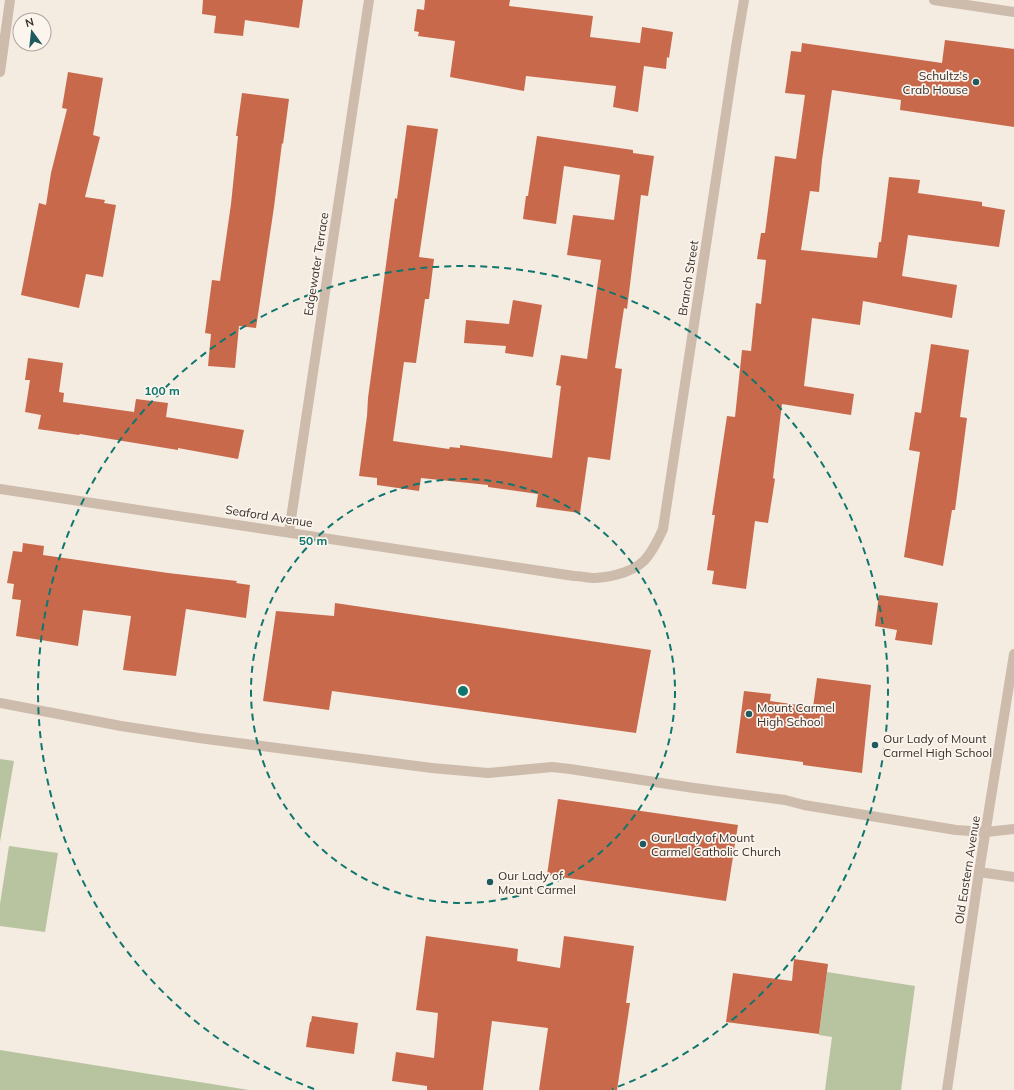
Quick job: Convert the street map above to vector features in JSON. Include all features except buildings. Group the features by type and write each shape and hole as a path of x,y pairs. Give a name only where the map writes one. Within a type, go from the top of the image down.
{"street":[{"path":"0,72 10,0"},
{"name":"Edgewater Terrace","path":"289,532 369,0"},
{"name":"Branch Street","path":"648,557 663,529 744,0"},
{"path":"934,0 1014,12"},
{"name":"Seaford Avenue","path":"0,489 574,576 596,578 613,575 638,566 648,557"},
{"name":"Old Eastern Avenue","path":"947,1090 1014,654"},
{"path":"0,703 120,726 354,758 488,773 552,768 570,769 785,800 804,805 956,830 986,832 1014,829"},
{"path":"980,872 1014,877"}],"green space":[{"path":"0,759 14,761 0,842"},
{"path":"9,846 58,853 45,932 0,926 0,904"},
{"path":"827,972 915,986 901,1090 825,1090 832,1037 819,1035"},
{"path":"0,1050 249,1090 0,1090"}],"place":[{"name":"Schultz's Crab House","path":"976,82"},
{"name":"Mount Carmel High School","path":"749,714"},
{"name":"Our Lady of Mount Carmel High School","path":"875,745"},
{"name":"Our Lady of Mount Carmel Catholic Church","path":"643,844"},
{"name":"Our Lady of Mount Carmel","path":"490,882"}]}
